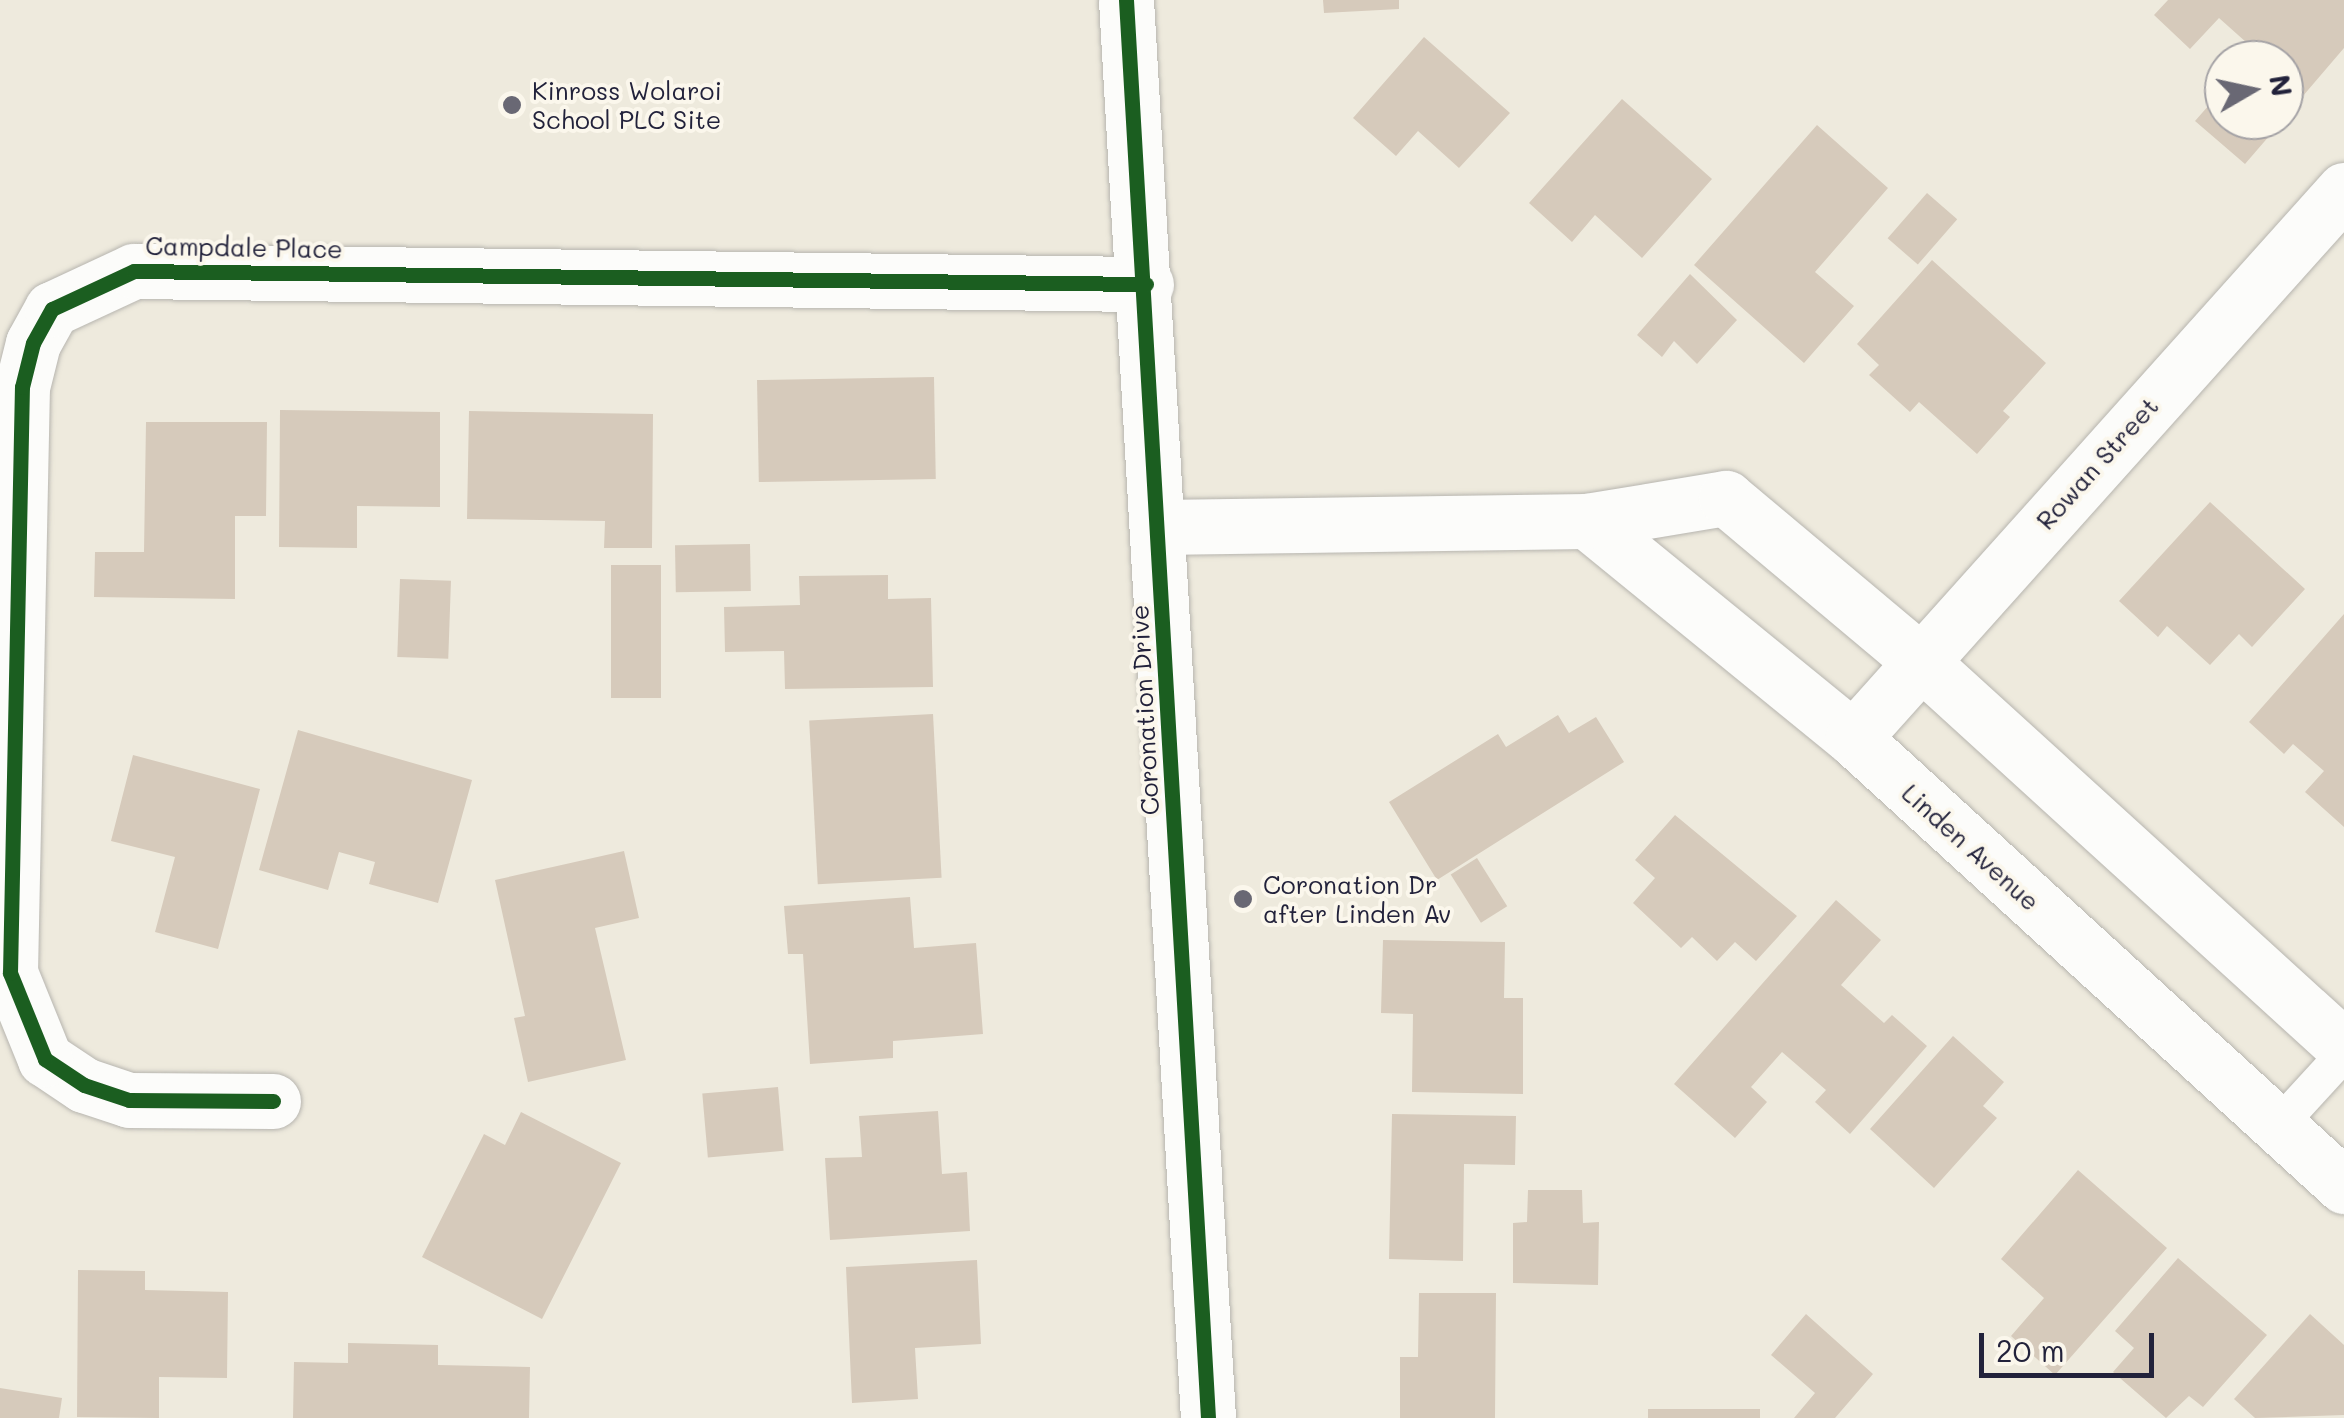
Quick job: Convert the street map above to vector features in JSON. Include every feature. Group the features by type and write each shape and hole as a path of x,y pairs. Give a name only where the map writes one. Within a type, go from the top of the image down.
{"street":[{"name":"Coronation Drive","path":"1126,0 1146,284 1208,1418"},
{"name":"Rowan Street","path":"1853,738 2344,190"},
{"name":"Campdale Place","path":"273,1102 129,1100 84,1085 44,1059 10,973 22,387 33,343 52,309 134,271 1146,284"},
{"path":"1159,527 1587,521 1726,498 1920,660 2344,1050"},
{"name":"Linden Avenue","path":"1587,521 1853,738 2344,1186"}],"lane":[{"path":"2277,1126 2344,1050"}],"building":[{"path":"1323,0 1399,0 1399,9 1324,13"},
{"path":"2168,0 2344,0 2344,48 2304,95 2304,40 2244,40 2219,18 2190,49 2154,15"},
{"path":"1424,37 1510,113 1459,168 1418,131 1396,156 1353,118"},
{"path":"1622,99 1712,179 1642,258 1595,215 1572,242 1529,203"},
{"path":"2204,111 2204,129 2195,121"},
{"path":"1817,125 1888,188 1815,272 1854,306 1804,363 1694,265"},
{"path":"2217,140 2266,140 2245,164"},
{"path":"1927,193 1957,219 1918,265 1888,238"},
{"path":"1932,260 2046,363 2003,411 2010,417 1977,454 1919,402 1910,412 1869,375 1879,365 1857,344"},
{"path":"1690,274 1737,320 1697,364 1674,341 1662,357 1637,335"},
{"path":"934,377 936,479 759,482 757,380"},
{"path":"280,410 440,412 440,507 357,506 357,548 279,547"},
{"path":"469,411 653,414 652,548 604,548 605,521 467,519"},
{"path":"146,422 267,422 266,516 235,516 235,599 94,597 95,552 144,552"},
{"path":"2210,502 2305,589 2252,647 2239,634 2210,665 2167,626 2158,637 2119,601"},
{"path":"750,544 751,591 676,592 675,545"},
{"path":"611,565 661,565 661,698 611,698"},
{"path":"888,575 888,599 931,598 933,687 785,689 784,651 725,652 724,607 800,605 799,576"},
{"path":"400,579 451,581 448,659 397,657"},
{"path":"2344,614 2344,827 2305,792 2324,771 2293,744 2284,754 2249,722"},
{"path":"933,714 942,878 818,884 809,720"},
{"path":"1558,715 1569,733 1596,717 1624,762 1437,880 1389,802 1498,734 1506,747"},
{"path":"298,730 472,780 438,903 369,884 375,862 339,852 328,890 259,870"},
{"path":"133,755 260,789 218,949 155,932 175,857 111,841"},
{"path":"1675,815 1797,916 1756,961 1735,942 1717,961 1692,937 1681,948 1633,903 1655,878 1635,860"},
{"path":"624,851 639,918 595,928 626,1060 528,1082 514,1018 525,1016 495,880"},
{"path":"1477,858 1507,906 1481,923 1451,874"},
{"path":"910,897 914,948 976,943 983,1034 893,1041 893,1058 810,1064 803,954 788,954 784,906"},
{"path":"1836,900 1881,940 1841,985 1884,1023 1892,1015 1927,1046 1850,1134 1815,1102 1826,1090 1782,1052 1751,1087 1767,1102 1735,1138 1674,1084"},
{"path":"1383,940 1505,942 1504,998 1523,998 1523,1094 1412,1092 1413,1014 1381,1013"},
{"path":"1953,1036 2004,1082 1983,1106 1997,1118 1934,1188 1870,1129"},
{"path":"778,1087 784,1151 708,1157 702,1094"},
{"path":"938,1111 942,1174 967,1172 970,1231 830,1240 825,1158 862,1157 859,1116"},
{"path":"521,1112 621,1163 542,1319 422,1257 484,1134 505,1145"},
{"path":"1392,1114 1516,1116 1515,1165 1464,1164 1463,1261 1389,1259"},
{"path":"2078,1170 2167,1248 2055,1375 2011,1336 2044,1298 2001,1259"},
{"path":"1528,1190 1582,1190 1583,1223 1599,1222 1598,1285 1513,1283 1513,1223 1527,1222"},
{"path":"2178,1258 2267,1335 2203,1407 2189,1396 2166,1418 2113,1372 2134,1348 2115,1331"},
{"path":"977,1260 981,1344 915,1348 918,1399 852,1403 846,1267"},
{"path":"78,1270 145,1271 145,1290 228,1292 227,1378 159,1377 159,1418 77,1417"},
{"path":"1419,1293 1496,1293 1495,1418 1400,1418 1400,1357 1418,1357"},
{"path":"1806,1314 1873,1374 1835,1418 1794,1418 1815,1393 1771,1355"},
{"path":"2310,1314 2344,1345 2344,1415 2255,1418 2234,1399"},
{"path":"348,1343 438,1345 438,1365 530,1367 529,1418 293,1418 294,1362 348,1363"},
{"path":"0,1388 62,1398 59,1418 0,1418"},
{"path":"1648,1409 1760,1409 1760,1418 1648,1418"}],"cycle path":[{"path":"1126,0 1208,1418"},
{"path":"273,1101 129,1100 84,1085 45,1059 10,973 22,387 33,343 52,309 134,271 1146,284"}],"place":[{"name":"Kinross Wolaroi School PLC Site","path":"512,105"},
{"name":"Coronation Dr after Linden Av","path":"1243,899"}]}
